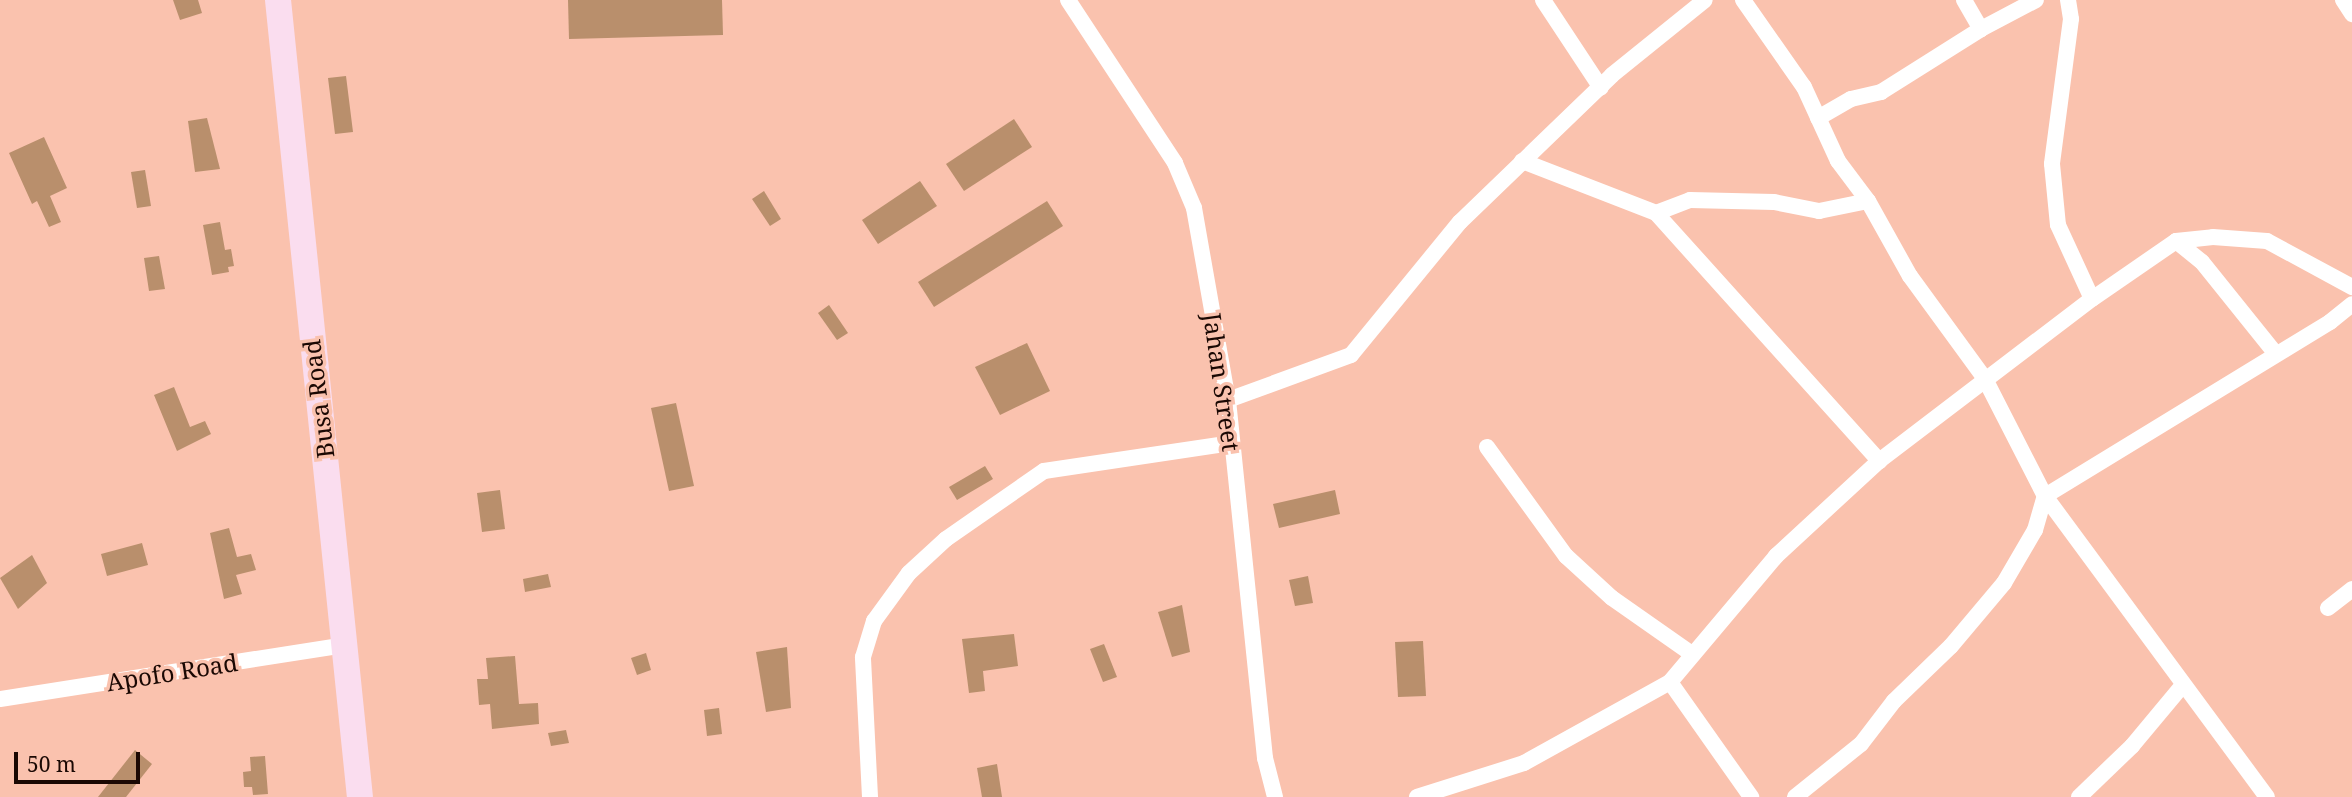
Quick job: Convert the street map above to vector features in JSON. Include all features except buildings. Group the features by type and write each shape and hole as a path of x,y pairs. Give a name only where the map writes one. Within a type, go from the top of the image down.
{"main road":[{"name":"Busa Road","path":"278,0 360,797"}],"street":[{"name":"Jahan Street","path":"1068,0 1175,163 1194,208 1228,400 1265,758 1275,797"},
{"path":"1543,0 1601,88"},
{"path":"1228,400 1351,355 1438,245 1522,161 1601,88 1705,0"},
{"path":"1743,0 1804,87 1838,161 1868,201 1910,276 1985,379 2045,496 2182,686 2267,797"},
{"path":"1964,0 1981,29"},
{"path":"1818,118 1851,99 1881,92 1981,29 2036,0"},
{"path":"2068,0 2071,19 2052,164 2058,225 2092,299"},
{"path":"2343,0 2352,13"},
{"path":"1522,161 1656,212 1879,461"},
{"path":"1656,212 1690,200 1774,202 1819,211 1868,201"},
{"path":"1417,797 1524,764 1671,682 1776,556 1879,461 2092,299 2176,241 2213,237 2267,241 2289,249 2352,287"},
{"path":"2176,241 2202,262 2276,354"},
{"path":"1795,797 1861,744 1894,701 1951,646 2004,583 2035,530 2045,496 2352,304"},
{"path":"870,797 863,657 874,621 909,573 946,539 1044,471 1231,443"},
{"path":"1487,447 1566,556 1612,598 1692,654"},
{"path":"2328,608 2352,589"},
{"name":"Apofo Road","path":"0,699 343,645"},
{"path":"1671,682 1751,797"},
{"path":"2079,797 2132,746 2182,686"}]}
